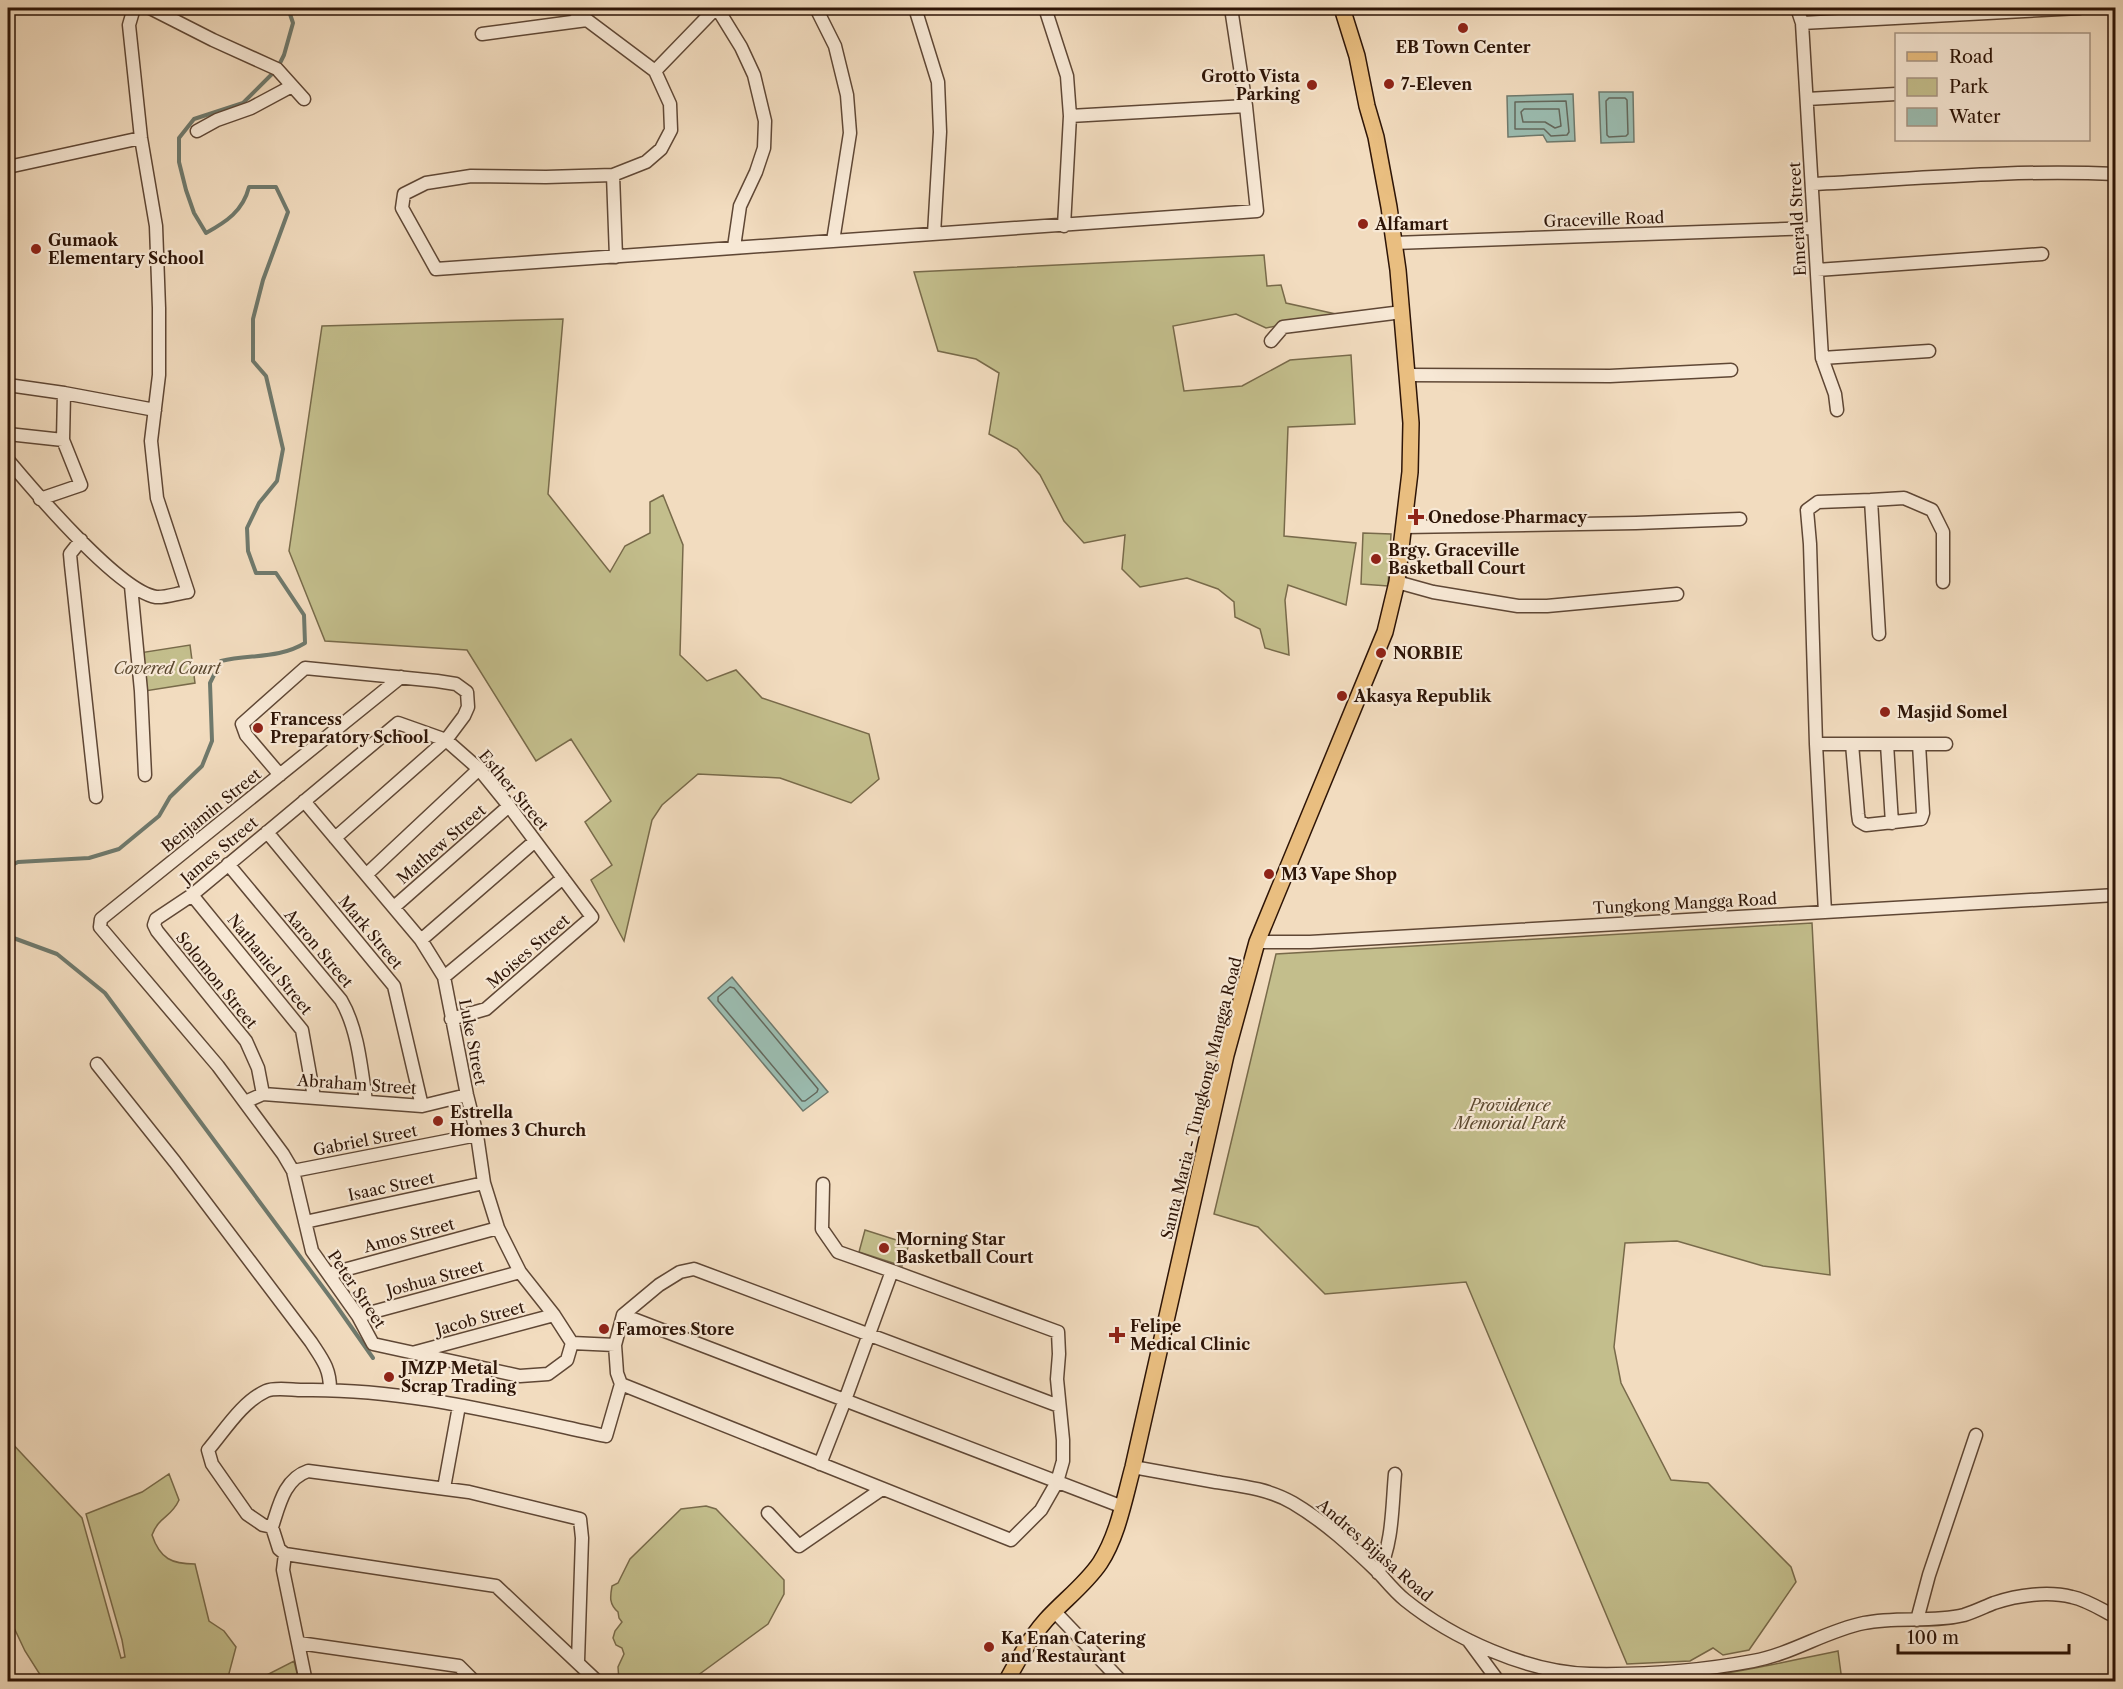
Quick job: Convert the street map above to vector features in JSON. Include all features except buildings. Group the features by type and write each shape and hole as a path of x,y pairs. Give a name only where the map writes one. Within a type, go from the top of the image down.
{"main road":[{"name":"Santa Maria - Tungkong Mangga Road","path":"1006,1682 1025,1648 1054,1611 1088,1579 1101,1562 1113,1537 1133,1467 1228,1046 1257,942 1385,632 1397,582 1410,472 1410,423 1402,312 1394,243 1376,136 1367,106 1357,56 1342,8"}],"street":[{"path":"8,460 40,499 131,586 156,597 188,592 157,498 151,441 159,375 156,226 141,138 129,25 134,8"},
{"path":"150,8 277,69 304,99"},
{"path":"571,8 655,71 670,104 671,130 661,149 646,162 613,175 471,176 426,183 404,194 402,208 436,269 1257,211 1246,106 1231,8"},
{"path":"655,71 717,8 741,47 754,75 765,121 764,148 740,206 734,247"},
{"path":"816,8 835,46 847,94 850,133 833,241"},
{"path":"915,8 938,82 940,132 934,234"},
{"path":"1045,8 1067,76 1070,116 1064,226"},
{"name":"Emerald Street","path":"1797,8 1802,23 1822,358 1835,394 1837,410"},
{"path":"1802,23 2080,8"},
{"path":"482,34 587,20"},
{"path":"197,131 216,120 251,108 292,86"},
{"path":"1807,99 1895,94"},
{"path":"1070,116 1246,106"},
{"path":"8,167 141,138"},
{"path":"1812,184 2002,174 2115,174"},
{"path":"613,175 616,257"},
{"name":"Graceville Road","path":"1394,243 1814,228"},
{"path":"1817,270 2042,254"},
{"path":"1271,341 1283,327 1402,312"},
{"path":"1822,358 1929,351"},
{"path":"1407,375 1610,376 1731,370"},
{"path":"8,385 155,410"},
{"path":"40,499 81,485 63,440 64,393"},
{"path":"8,434 63,440"},
{"path":"1825,912 1807,510 1818,502 1904,498 1932,510 1943,532 1943,582"},
{"path":"1871,500 1879,634"},
{"path":"1404,527 1740,519"},
{"path":"81,540 70,554 96,797"},
{"path":"1397,582 1433,592 1518,606 1548,606 1677,594"},
{"path":"131,586 141,691 145,775"},
{"path":"280,775 246,735 242,724 305,668 456,684 467,692 468,707 447,740 335,838"},
{"name":"Benjamin Street","path":"99,924 101,919 401,677"},
{"name":"Esther Street","path":"304,801 398,723 447,740 479,770 509,806 592,917"},
{"path":"1816,744 1946,744"},
{"path":"1852,744 1859,821 1866,825 1921,819 1923,813 1919,744"},
{"path":"1887,744 1892,823"},
{"path":"367,874 479,770"},
{"name":"James Street","path":"155,922 156,919 192,895 304,801"},
{"name":"Luke Street","path":"304,801 421,940 444,976 451,1019 477,1135 484,1183 498,1227 520,1272 554,1315 572,1343"},
{"name":"Mathew Street","path":"394,907 509,806"},
{"name":"Mark Street","path":"267,832 394,986 422,1106"},
{"path":"421,940 535,841"},
{"name":"Aaron Street","path":"228,864 341,1000 348,1012 360,1059 366,1101"},
{"path":"444,976 563,878"},
{"name":"Nathaniel Street","path":"192,895 302,1030 314,1097"},
{"name":"Tungkong Mangga Road","path":"1257,942 1271,944 1322,942 2115,895"},
{"name":"Moises Street","path":"451,1019 486,1009 592,917"},
{"name":"Solomon Street","path":"155,922 157,931 246,1041 258,1068 263,1094"},
{"name":"Peter Street","path":"99,924 204,1049 283,1154 293,1171 312,1251 358,1316 373,1344 520,1376 548,1374 567,1360 572,1343"},
{"path":"97,1064 175,1162 311,1342 326,1365 330,1375 330,1389"},
{"name":"Abraham Street","path":"245,1102 263,1094 422,1106 467,1095"},
{"name":"Gabriel Street","path":"293,1171 477,1135"},
{"name":"Isaac Street","path":"305,1222 484,1183"},
{"path":"621,1384 1011,1540 1041,1510 1057,1482 1063,1461 1057,1379 1058,1332 838,1252 822,1229 824,1184"},
{"name":"Amos Street","path":"329,1274 498,1227"},
{"path":"272,1527 263,1525 247,1514 212,1464 208,1450 235,1418 253,1400 268,1390 330,1389 408,1396 606,1436 621,1384 617,1373 615,1345 623,1315 659,1285 680,1272 694,1269 1059,1406"},
{"path":"820,1464 892,1271"},
{"name":"Joshua Street","path":"358,1316 520,1272"},
{"name":"Jacob Street","path":"415,1353 554,1315"},
{"path":"623,1315 1123,1507"},
{"path":"572,1343 615,1345"},
{"path":"444,1488 459,1406"},
{"path":"1917,1620 1929,1575 1976,1435"},
{"name":"Andres Bijasa Road","path":"1133,1467 1255,1488 1294,1503 1328,1528 1403,1598 1425,1615 1467,1639 1524,1661 1570,1672 1588,1674 1664,1672 1744,1662 1778,1655 1839,1630 1864,1623 1890,1619 1917,1620 1965,1615 1995,1603 2049,1594 2074,1597 2115,1617"},
{"path":"578,1662 582,1538 580,1519 444,1488 308,1471 298,1474 290,1482 272,1527 279,1549 285,1554 496,1586 598,1682"},
{"path":"1378,1573 1387,1546 1395,1474"},
{"path":"768,1513 799,1546 882,1489"},
{"path":"285,1554 283,1570 306,1682"},
{"path":"1054,1611 1122,1682"},
{"path":"1467,1639 1499,1682"},
{"path":"299,1643 459,1666 475,1682"}],"green space":[{"path":"1264,255 1267,286 1281,285 1286,303 1336,314 1266,328 1236,314 1173,326 1184,391 1242,386 1290,360 1351,355 1355,424 1288,427 1284,536 1356,543 1346,605 1288,585 1285,600 1289,655 1265,648 1260,629 1235,617 1234,602 1218,589 1187,578 1140,587 1122,569 1125,535 1084,543 1064,521 1040,475 1017,449 989,434 999,373 976,359 938,351 914,272"},
{"path":"563,319 548,494 610,572 625,546 650,533 650,502 663,495 683,545 680,655 707,681 736,670 762,698 869,734 879,779 851,803 780,778 698,774 662,805 652,820 624,941 591,880 612,865 585,822 611,801 571,739 536,761 467,650 325,641 289,551 322,326"},
{"name":"Brgy. Graceville Basketball Court","path":"1363,533 1391,534 1388,586 1361,584"},
{"name":"Covered Court","path":"190,645 195,683 145,691 139,653"},
{"name":"Providence Memorial Park","path":"1812,923 1830,1275 1763,1266 1677,1241 1625,1243 1614,1347 1621,1383 1671,1480 1708,1483 1791,1567 1796,1582 1749,1650 1723,1655 1713,1648 1690,1661 1627,1664 1466,1282 1325,1294 1258,1227 1214,1214 1276,954"},
{"name":"Morning Star Basketball Court","path":"865,1230 909,1244 902,1266 859,1252"},
{"path":"8,1439 82,1518 121,1658 125,1657 122,1640 86,1514 142,1492 169,1474 179,1500 158,1524 152,1535 163,1555 180,1563 195,1564 209,1621 224,1631 236,1647 227,1681 44,1681 25,1651 8,1615"},
{"path":"706,1506 716,1509 784,1580 784,1594 768,1624 690,1681 619,1681 618,1667 624,1654 613,1638 622,1622 612,1603 612,1586 618,1583 630,1559 681,1509"},
{"path":"1838,1651 1842,1681 1645,1681 1694,1678"},
{"path":"294,1661 299,1681 254,1681 257,1680"}],"water":[{"path":"1599,92 1633,92 1634,142 1601,143"},
{"path":"1573,94 1575,141 1547,142 1543,135 1508,137 1507,96"},
{"path":"732,977 828,1092 803,1111 708,998"}],"waterway":[{"path":"8,867 18,862 89,858 119,849 159,816 170,797 202,766 212,741 210,683 221,661 285,652 305,643 304,615 276,573 256,573 248,551 247,528 259,503 277,481 283,449 266,376 253,361 253,319 263,280 288,212 276,187 249,187 243,203 233,215 206,233 194,213 179,162 179,138 194,119 243,103 277,69 284,55 293,23 288,8"},
{"path":"8,936 57,954 105,993 373,1358"}],"place":[{"name":"EB Town Center","path":"1463,28"},
{"name":"7-Eleven","path":"1389,84"},
{"name":"Grotto Vista Parking","path":"1312,85"},
{"name":"Alfamart","path":"1363,224"},
{"name":"Gumaok Elementary School","path":"36,249"},
{"name":"Onedose Pharmacy","path":"1416,517"},
{"name":"Brgy. Graceville Basketball Court","path":"1376,559"},
{"name":"NORBIE","path":"1381,653"},
{"name":"Akasya Republik","path":"1342,696"},
{"name":"Masjid Somel","path":"1885,712"},
{"name":"Francess Preparatory School","path":"258,728"},
{"name":"M3 Vape Shop","path":"1269,874"},
{"name":"Estrella Homes 3 Church","path":"438,1121"},
{"name":"Morning Star Basketball Court","path":"884,1248"},
{"name":"Famores Store","path":"604,1329"},
{"name":"Felipe Medical Clinic","path":"1117,1335"},
{"name":"JMZP Metal Scrap Trading","path":"389,1377"},
{"name":"Ka Enan Catering and Restaurant","path":"989,1647"}]}
